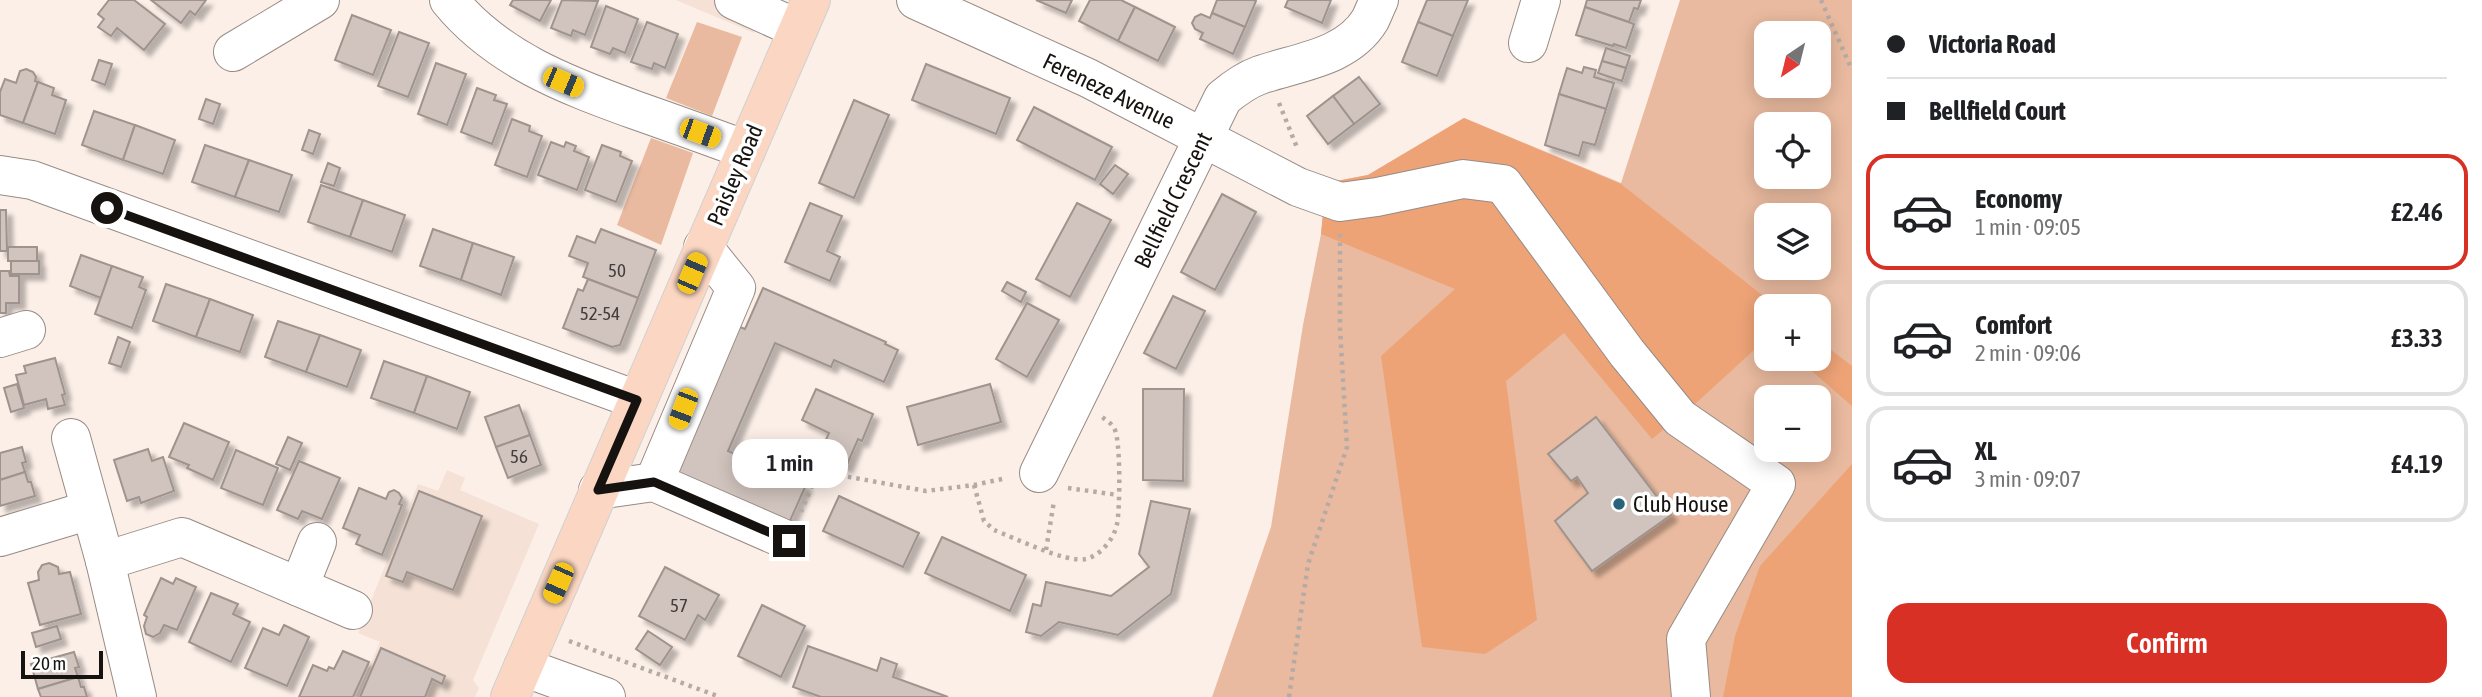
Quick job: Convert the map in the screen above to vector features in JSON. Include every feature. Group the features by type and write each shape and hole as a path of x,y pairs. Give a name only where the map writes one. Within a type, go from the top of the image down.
{"main road":[{"name":"Paisley Road","path":"516,682 804,14"}],"street":[{"path":"233,52 320,0"},
{"path":"449,0 496,46 541,72 586,92 746,150"},
{"path":"734,0 804,14"},
{"name":"Fereneze Avenue","path":"916,0 1088,78 1303,189 1340,201"},
{"name":"Bellfield Crescent","path":"1053,486 1073,404 1223,98 1238,85 1334,52 1351,41 1369,22 1379,0"},
{"path":"1528,43 1541,0"},
{"path":"0,175 32,180 637,400"},
{"path":"1340,201 1377,197 1463,179 1503,184 1627,353 1680,418 1776,484 1686,639 1691,697"},
{"path":"654,482 736,288 703,247"},
{"path":"71,438 105,561 137,697"},
{"path":"598,490 654,482 789,541"},
{"path":"0,537 90,510"},
{"path":"105,561 182,537 353,610"},
{"path":"299,587 317,542"},
{"path":"516,682 606,697"}],"path":[{"path":"1821,0 1852,70"},
{"path":"1268,73 1307,172 1303,189"},
{"path":"1289,697 1308,565 1346,447 1340,329 1340,201"},
{"path":"974,485 984,521 994,530 1070,559 1087,559 1101,551 1111,540 1118,524 1118,442 1114,428 1105,419 1073,404"},
{"path":"789,541 814,481 844,476 926,491 974,485 1053,486 1118,495"},
{"path":"1046,550 1053,486"},
{"path":"538,629 720,697"}],"shaded area":[{"path":"676,0 768,0 754,33"},
{"path":"1680,0 1852,0 1852,697 1212,697 1271,527 1303,325 1321,234 1326,183 1368,175 1464,118 1621,183"},
{"path":"697,22 742,37 712,116 666,98"},
{"path":"1464,118 1621,184 1761,294 1754,294 1754,350 1652,439 1564,333 1506,381 1537,620 1485,654 1422,647 1381,356 1455,289 1321,234 1326,183 1368,175"},
{"path":"651,138 693,153 661,245 617,225"},
{"path":"1831,350 1852,366 1852,406 1812,371 1831,371"},
{"path":"1852,464 1852,697 1723,697 1735,636 1760,566"},
{"path":"447,470 465,478 460,490 539,524 473,680 479,688 475,697 356,697 380,642 358,633 418,484 438,491"}],"building":[{"path":"109,0 134,0 165,24 144,50 117,28 111,36 98,27 104,19 98,14"},
{"path":"151,0 206,0 195,15 190,11 181,23"},
{"path":"513,0 551,0 540,21 510,5"},
{"path":"562,0 598,1 585,35 573,30 571,36 551,28"},
{"path":"1036,0 1072,0 1066,13"},
{"path":"1090,0 1121,0 1135,7 1118,41 1079,21"},
{"path":"1217,0 1256,1 1245,27 1212,13"},
{"path":"1288,0 1331,0 1322,23 1285,7"},
{"path":"1427,0 1468,0 1453,36 1418,22"},
{"path":"1587,0 1641,0 1638,9 1634,8 1629,22 1585,7"},
{"path":"606,6 638,19 625,53 613,48 610,54 591,47"},
{"path":"1135,7 1175,27 1158,61 1118,41"},
{"path":"1585,7 1634,24 1626,48 1576,35"},
{"path":"1212,13 1245,27 1233,54 1200,39 1203,33 1195,29 1192,23 1195,17 1201,14 1210,18"},
{"path":"352,15 391,30 373,75 335,60"},
{"path":"647,22 678,34 665,68 654,63 652,69 631,62"},
{"path":"1418,22 1453,36 1437,76 1402,62"},
{"path":"399,32 429,43 408,97 378,86"},
{"path":"1606,48 1630,56 1626,68 1602,61"},
{"path":"99,60 112,64 105,85 92,80"},
{"path":"1602,61 1626,68 1622,81 1598,73"},
{"path":"436,63 466,74 447,125 418,114"},
{"path":"926,64 1010,98 996,134 912,100"},
{"path":"1584,67 1596,70 1594,77 1614,83 1606,109 1559,94 1567,68 1582,73"},
{"path":"26,69 33,72 35,81 38,82 23,123 0,115 0,92 5,79 16,83 20,71"},
{"path":"1359,77 1380,104 1354,124 1333,96"},
{"path":"38,82 54,88 52,95 66,100 55,134 23,123"},
{"path":"477,88 496,95 494,100 507,104 492,144 461,132"},
{"path":"1559,94 1606,109 1595,145 1583,142 1579,156 1545,145"},
{"path":"1333,96 1354,124 1328,144 1307,116"},
{"path":"206,99 220,104 213,124 199,119"},
{"path":"854,100 889,115 854,198 819,183"},
{"path":"1034,107 1112,147 1095,180 1017,140"},
{"path":"94,111 135,125 123,160 82,145"},
{"path":"512,119 530,126 529,131 542,136 527,177 495,165"},
{"path":"135,125 175,140 163,174 123,160"},
{"path":"309,130 320,134 313,154 302,150"},
{"path":"551,142 564,147 566,142 576,146 574,151 589,157 577,190 538,175"},
{"path":"205,145 249,160 235,197 192,182"},
{"path":"602,145 621,152 620,156 632,161 616,202 585,190"},
{"path":"249,160 292,175 279,212 235,197"},
{"path":"328,163 340,168 334,186 321,182"},
{"path":"1115,165 1128,174 1113,194 1100,184"},
{"path":"321,185 363,200 350,237 308,222"},
{"path":"1222,194 1256,212 1215,290 1181,272"},
{"path":"363,200 405,215 392,252 350,237"},
{"path":"810,203 842,216 827,251 840,257 830,281 785,262"},
{"path":"1077,203 1111,220 1070,297 1036,279"},
{"path":"0,210 6,210 7,251 0,251"},
{"path":"433,229 473,243 461,280 420,266"},
{"path":"601,229 656,250 638,298 583,277 588,263 569,256 577,236 595,243"},
{"path":"473,243 514,257 501,295 461,280"},
{"path":"8,247 37,247 37,261 8,261"},
{"path":"81,255 112,266 101,298 70,286"},
{"path":"11,261 39,261 39,274 11,274"},
{"path":"112,266 143,277 139,287 146,290 132,328 95,314"},
{"path":"0,271 9,271 10,276 19,276 19,303 6,303 6,313 0,313"},
{"path":"588,279 638,298 620,345 612,347 563,328 578,289 583,291"},
{"path":"1007,282 1026,292 1021,302 1002,291"},
{"path":"166,284 210,299 196,337 153,321"},
{"path":"763,288 886,342 885,344 898,350 884,382 834,360 831,367 775,343 728,451 806,485 789,523 671,472 735,325 745,329"},
{"path":"1173,296 1205,311 1176,369 1144,353"},
{"path":"210,299 253,315 240,352 196,337"},
{"path":"1027,303 1059,320 1027,377 996,359"},
{"path":"278,321 320,335 306,372 265,357"},
{"path":"320,335 361,350 347,387 306,372"},
{"path":"118,337 130,342 121,367 109,363"},
{"path":"55,358 65,394 62,395 65,405 48,409 46,399 24,405 16,375 26,373 24,366"},
{"path":"384,361 427,376 414,413 371,398"},
{"path":"427,376 470,392 457,429 414,413"},
{"path":"17,384 24,408 11,412 4,388"},
{"path":"990,384 1001,422 918,445 907,407"},
{"path":"816,389 873,414 862,441 858,439 846,467 819,455 829,433 802,420"},
{"path":"1143,389 1184,389 1183,481 1143,480"},
{"path":"519,405 530,435 496,447 485,417"},
{"name":"Club House","path":"1596,417 1671,515 1592,571 1555,521 1588,493 1577,477 1571,481 1548,454"},
{"path":"184,423 229,442 213,480 187,468 189,465 169,457"},
{"path":"530,435 541,465 508,478 496,447"},
{"path":"288,437 302,443 290,470 276,464"},
{"path":"22,447 26,462 22,463 25,472 0,480 0,453"},
{"path":"148,449 152,461 163,457 174,491 141,503 139,497 127,501 114,460"},
{"path":"236,450 278,468 263,505 221,488"},
{"path":"299,461 340,478 322,519 302,511 298,519 277,510"},
{"path":"25,472 35,496 0,506 0,480"},
{"path":"359,488 386,499 389,492 394,490 402,498 399,504 402,505 382,555 356,544 360,535 343,528"},
{"path":"419,491 482,516 453,590 407,572 403,582 386,576"},
{"path":"839,496 919,533 903,567 823,531"},
{"path":"1151,501 1190,509 1171,594 1118,635 1059,622 1041,636 1026,632 1033,604 1041,606 1046,582 1111,596 1149,567 1139,554"},
{"path":"942,537 1026,575 1010,611 925,573"},
{"path":"49,563 58,567 59,574 70,572 81,614 40,625 28,583 39,580 38,572 42,565"},
{"path":"665,567 719,595 705,620 698,615 685,640 639,616"},
{"path":"161,578 173,584 176,578 196,587 177,630 164,625 160,633 153,637 146,634 144,626 147,617 144,615"},
{"path":"211,593 238,604 233,614 250,622 231,662 189,642"},
{"path":"762,605 805,626 781,677 738,656"},
{"path":"284,625 309,637 287,686 245,668 263,628 279,635"},
{"path":"57,626 61,639 36,647 32,633"},
{"path":"648,631 672,647 660,665 636,649"},
{"path":"808,646 877,671 881,658 897,664 893,677 948,697 821,697 793,687"},
{"path":"381,648 445,676 442,684 432,679 425,697 360,697"},
{"path":"343,651 369,662 353,697 299,697 313,665 327,671 329,667 334,669"},
{"path":"74,652 79,667 75,668 78,677 38,689 31,664"},
{"path":"78,677 87,697 41,697 38,689"}],"place":[{"name":"Club House","path":"1619,504"}],"route":[{"path":"107,208 637,400 598,490 654,482 789,541"}]}
